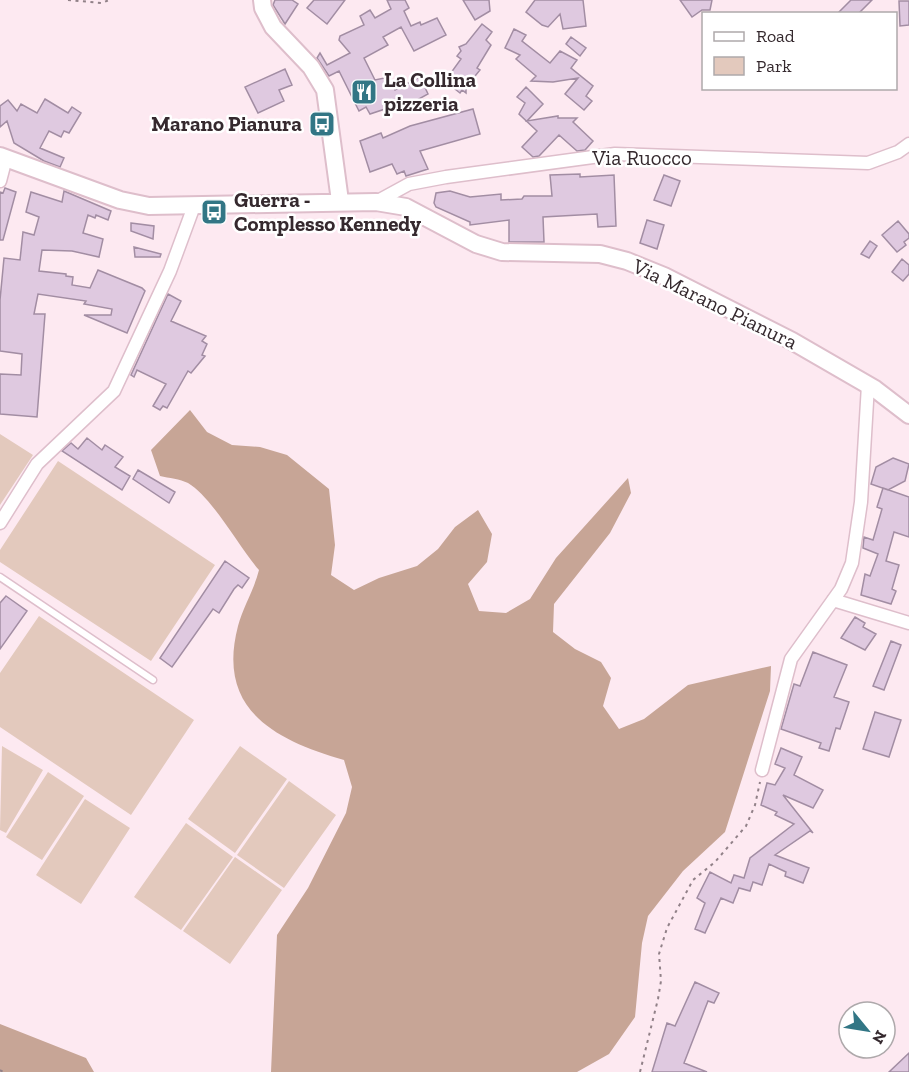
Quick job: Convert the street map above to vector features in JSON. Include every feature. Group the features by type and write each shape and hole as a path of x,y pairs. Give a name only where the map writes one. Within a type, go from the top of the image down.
{"street":[{"path":"262,0 263,8 273,27 311,67 325,90 340,201"},
{"name":"Via Ruocco","path":"376,202 409,184 615,154 868,163 898,152 909,144"},
{"path":"0,181 3,157"},
{"name":"Via Marano Pianura","path":"3,157 120,200 149,206 194,206 234,202 376,202 406,207 476,244 502,252 600,254 627,261 664,276 770,330 868,385 909,415"},
{"path":"0,523 37,464 114,391 170,271 194,206"},
{"path":"762,770 791,659 833,600 852,563 858,533 868,385"},
{"path":"833,600 909,623"}],"lane":[{"path":"0,577 153,680"}],"path":[{"path":"68,0 102,3 109,0"},
{"path":"640,1072 658,999 661,981 659,954 667,928 693,880 716,862 746,826 755,805 762,770"}],"green space":[{"path":"0,434 33,455 0,505"},
{"path":"58,461 215,565 151,661 0,562 0,550"},
{"path":"39,616 194,720 131,815 0,727 0,673"},
{"path":"2,746 43,770 6,833 0,830"},
{"path":"240,746 287,779 235,853 188,819"},
{"path":"48,772 84,796 42,860 6,837"},
{"path":"289,781 336,815 284,888 237,855"},
{"path":"85,799 130,828 81,904 36,875"},
{"path":"186,823 233,857 181,930 134,897"},
{"path":"235,857 282,890 230,964 183,931"}],"shaded area":[{"path":"190,410 207,432 232,445 260,447 287,455 329,489 335,545 331,575 354,590 379,578 417,566 438,549 455,527 478,510 492,534 487,562 468,584 479,611 506,613 530,599 556,558 628,478 631,493 610,533 554,604 553,632 575,649 601,662 611,678 603,706 619,729 644,719 688,685 771,666 770,691 725,832 683,871 648,916 642,943 635,1017 609,1054 577,1072 271,1072 277,935 308,888 346,813 352,787 344,760 319,752 274,731 257,717 244,700 236,680 233,655 238,626 259,570 216,511 197,490 188,483 160,476 151,450"},
{"path":"0,1024 86,1058 94,1072 0,1072"}],"building":[{"path":"275,0 292,0 298,4 285,24 273,5"},
{"path":"314,0 345,0 327,24 307,8"},
{"path":"387,0 405,0 409,8 404,11 411,26 420,22 421,25 437,18 446,35 414,51 401,27 383,37 388,45 364,58 375,80 389,77 395,90 420,77 428,94 410,104 409,101 370,114 366,107 359,111 339,71 329,76 317,58 320,53 327,65 350,53 339,40 340,36 364,25 360,16 370,10 375,18 391,9"},
{"path":"463,0 489,0 490,11 475,20"},
{"path":"535,0 583,0 586,26 563,29 560,14 548,27 542,25 526,12"},
{"path":"680,0 712,0 710,10 702,10 692,17"},
{"path":"851,0 872,0 860,12 839,12"},
{"path":"899,1 909,1 909,25 900,26"},
{"path":"482,24 492,32 486,40 491,45 477,68 480,70 466,87 466,93 462,90 460,93 445,81 461,59 457,56 461,51 459,47 466,44"},
{"path":"514,29 526,35 522,41 550,63 560,51 577,60 571,68 593,86 586,96 592,101 584,110 565,94 578,78 553,82 531,81 536,76 516,59 520,55 505,48"},
{"path":"571,37 586,48 580,56 566,44"},
{"path":"285,69 292,85 279,90 284,101 258,113 245,87"},
{"path":"526,87 543,104 527,121 558,116 558,118 577,118 573,122 593,141 585,150 577,151 559,135 539,156 533,157 522,147 537,131 519,114 525,103 517,97"},
{"path":"45,99 68,113 72,107 81,113 69,133 64,131 61,137 49,131 40,148 64,158 60,167 44,161 14,143 7,121 0,127 0,106 8,100 17,111 21,104 37,113"},
{"path":"473,109 480,134 420,151 428,169 406,176 404,171 397,174 392,164 370,172 360,141 381,133 383,138 410,126"},
{"path":"580,174 580,177 614,175 616,226 598,227 597,214 543,217 544,242 509,242 509,220 470,225 470,222 436,207 434,203 436,193 450,191 470,197 501,194 501,200 522,199 524,196 552,196 550,175"},
{"path":"664,175 680,181 671,206 654,200"},
{"path":"5,188 16,192 3,240 0,240 0,192 3,193"},
{"path":"64,191 111,211 108,220 96,215 95,218 88,215 83,233 103,239 99,257 72,251 42,250 39,271 66,274 66,276 73,277 72,285 90,288 98,270 145,291 127,333 84,315 111,315 112,309 84,304 86,301 38,294 34,314 45,314 37,417 0,414 0,374 21,375 22,354 0,351 0,300 4,258 20,260 23,232 34,235 39,217 26,212 31,192 62,202"},
{"path":"647,220 664,225 657,249 640,243"},
{"path":"898,221 909,234 909,238 904,242 906,245 897,252 882,235"},
{"path":"131,223 154,226 153,239 131,231"},
{"path":"870,241 877,246 869,258 861,254"},
{"path":"134,247 161,254 160,257 135,257"},
{"path":"902,259 909,265 909,274 903,281 892,272"},
{"path":"168,294 181,301 171,321 206,336 202,341 207,344 202,355 205,356 191,373 188,371 167,408 163,406 160,410 153,406 166,384 137,370 134,377 131,375"},
{"path":"87,438 102,450 105,445 123,457 115,467 130,476 122,490 62,451 71,443 78,449"},
{"path":"893,458 909,464 905,481 888,490 871,484 876,467"},
{"path":"138,470 175,492 169,503 133,479"},
{"path":"883,488 909,497 909,537 894,532 886,561 899,565 892,589 896,591 891,604 861,595 865,574 870,576 878,554 863,548 864,537 873,540 882,509 877,507"},
{"path":"225,561 249,578 242,588 238,585 234,589 219,613 213,609 172,667 160,658"},
{"path":"6,596 27,611 0,649 0,603"},
{"path":"855,617 865,623 863,627 876,634 865,650 841,638"},
{"path":"891,641 901,645 884,690 873,686"},
{"path":"813,652 847,665 834,697 849,702 840,729 836,728 829,751 819,748 821,743 781,729 794,684 800,686"},
{"path":"875,712 901,720 889,757 863,749"},
{"path":"781,748 802,757 794,775 823,790 813,808 783,795 813,833 810,831 775,855 809,868 803,883 785,876 786,872 769,864 762,885 753,882 750,891 739,888 733,903 721,898 705,933 695,929 705,903 697,898 710,872 731,883 734,875 744,878 750,858 794,824 775,815 777,812 761,805 767,783 775,785 785,768 775,764"},
{"path":"695,982 719,993 714,1003 708,1001 684,1063 707,1072 652,1072 667,1023 675,1026"},
{"path":"909,1053 909,1072 889,1072"}],"place":[{"name":"La Collina pizzeria","path":"364,92"},
{"name":"Marano Pianura","path":"322,124"},
{"name":"Guerra - Complesso Kennedy","path":"214,212"}]}
